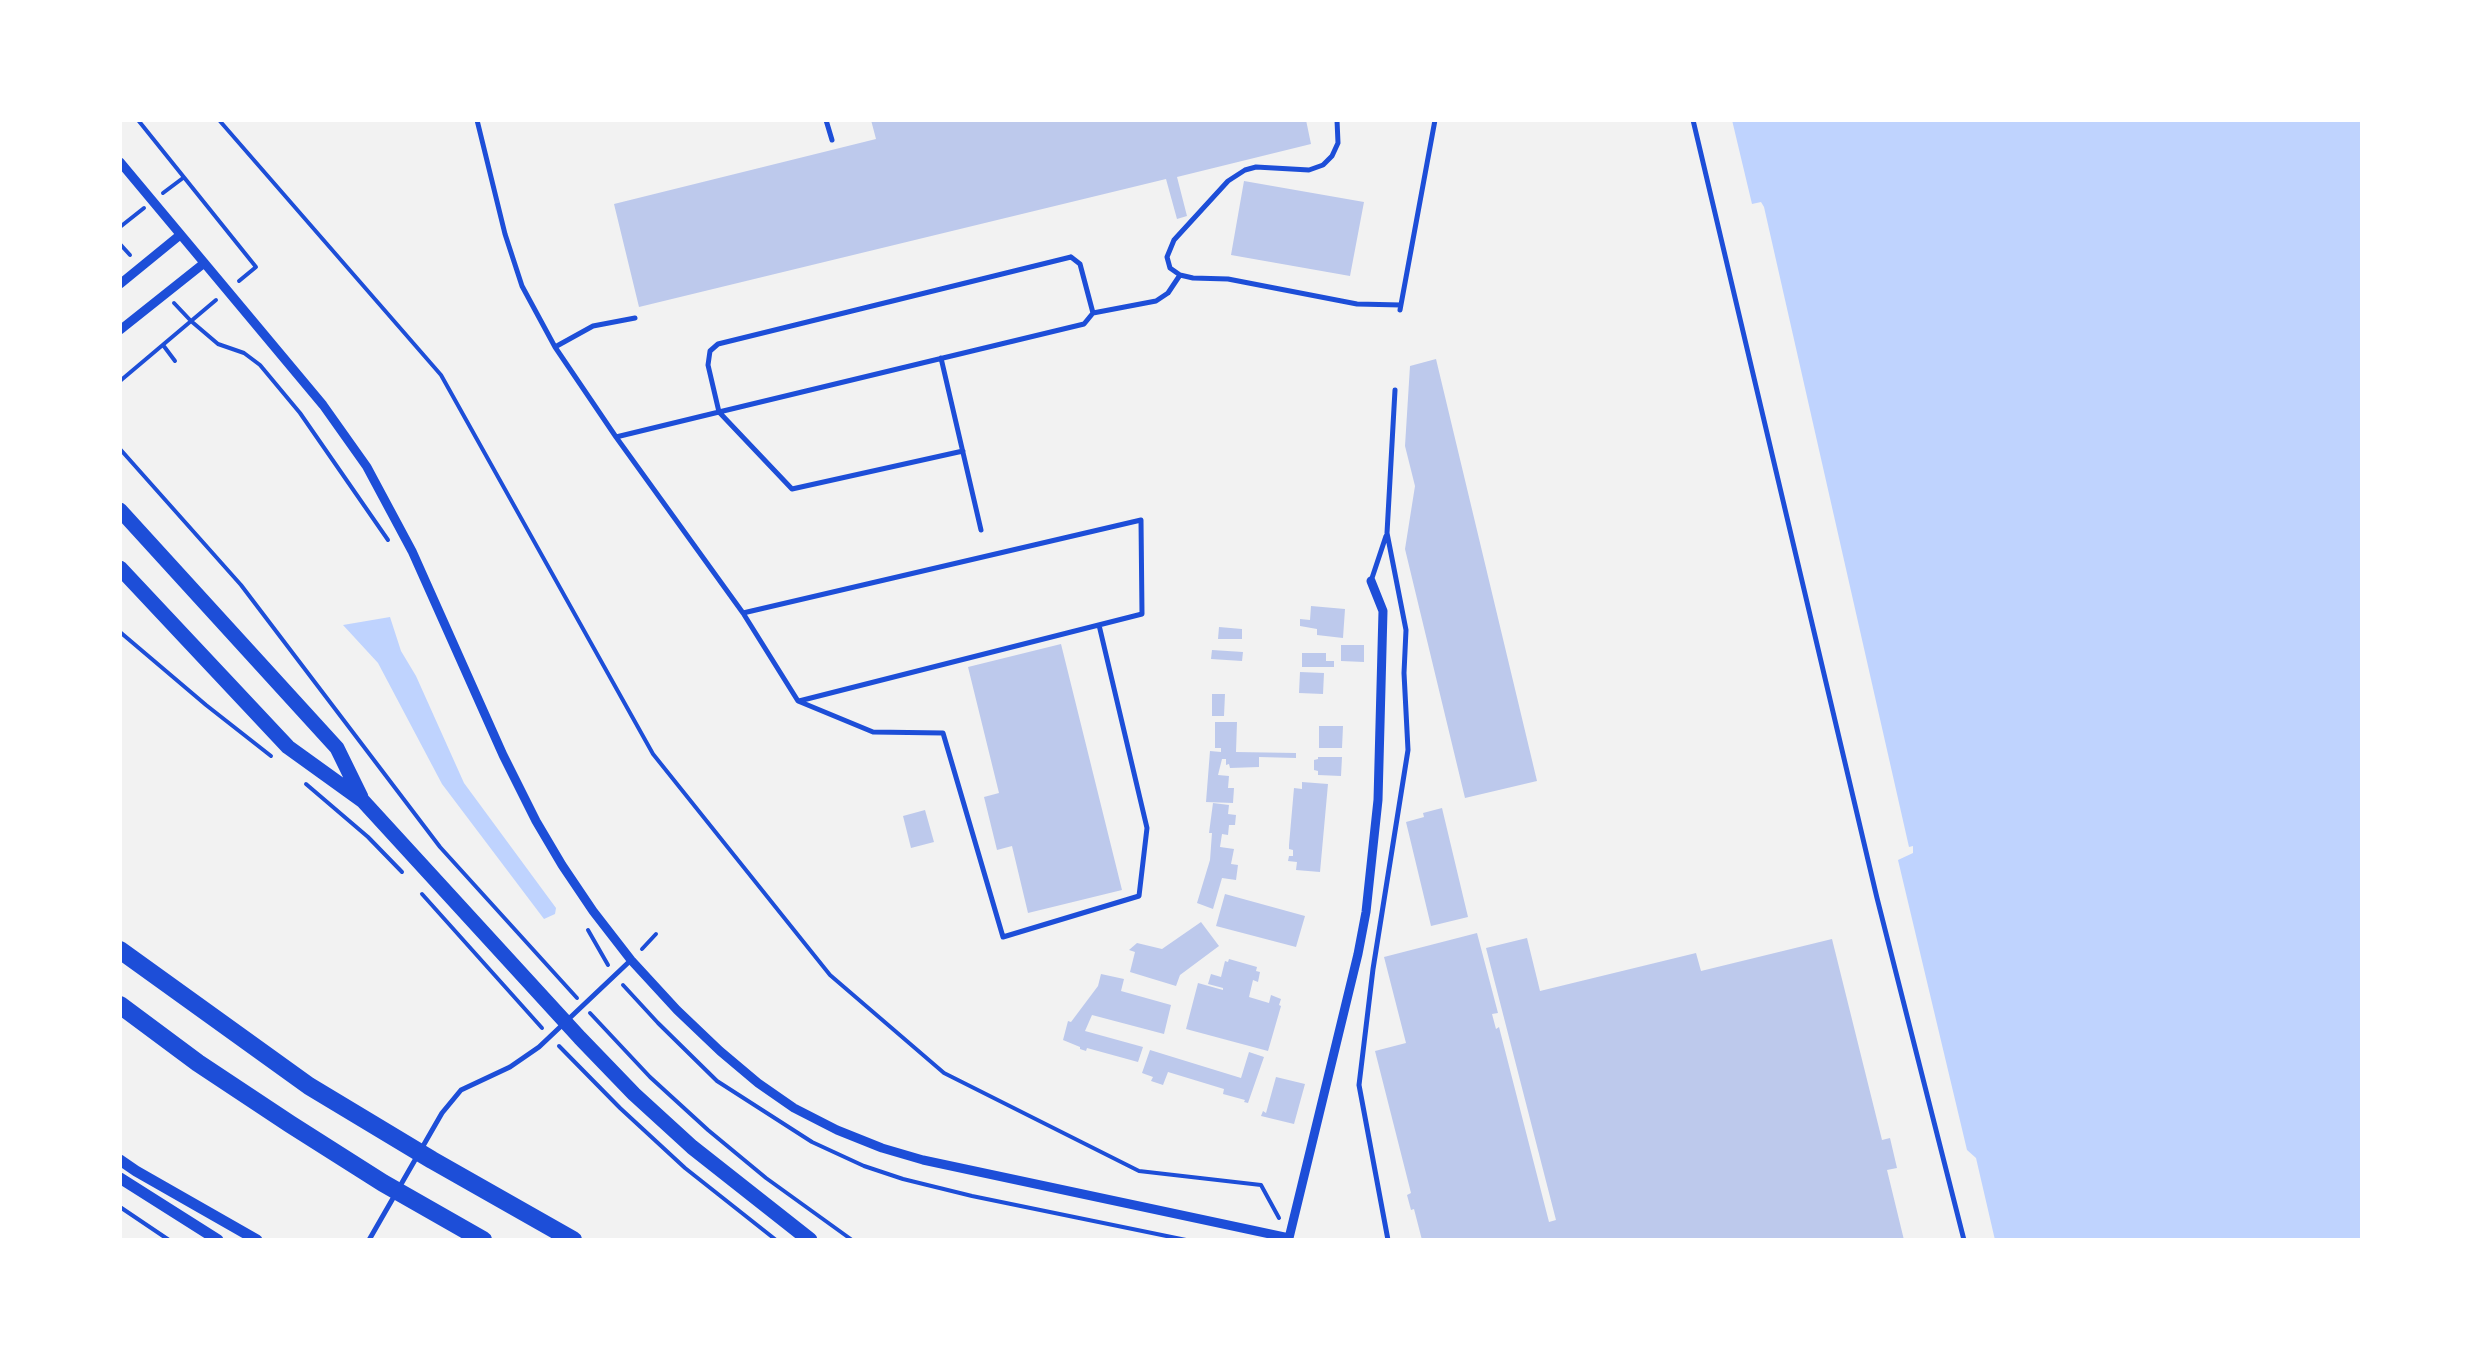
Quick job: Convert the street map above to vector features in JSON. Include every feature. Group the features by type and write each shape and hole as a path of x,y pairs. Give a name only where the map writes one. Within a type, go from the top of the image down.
{"highway":[{"path":"120,950 309,1086 572,1240"},
{"path":"120,1005 198,1063 383,1182 483,1240"}],"main road":[{"path":"120,510 337,748 363,800"},
{"path":"120,568 288,747 363,800 634,1094 692,1147 810,1240"}],"street":[{"path":"120,162 323,406 367,467 412,551 536,820 593,911 631,960 720,1052 794,1108 882,1148 922,1160 1294,1239 1366,912 1378,800 1383,612 1371,581"},
{"path":"120,284 180,235"},
{"path":"120,330 203,264"},
{"path":"120,1160 257,1240"},
{"path":"120,1178 218,1240"}],"lane":[{"path":"477,120 504,234 522,286 555,347 743,613 798,702 874,732 943,732 1003,937 1139,896 1146,828 1099,625"},
{"path":"826,120 832,140"},
{"path":"1337,120 1338,143 1324,164 1309,170 1256,167 1228,181 1169,248 1170,268 1193,278 1228,279 1357,304 1400,307 1435,120"},
{"path":"1693,120 1877,898 1964,1240"},
{"path":"962,451 792,489 718,412 708,365 710,351 718,344 1071,257 1080,264 1093,313"},
{"path":"616,437 1084,324 1093,313 1156,301 1168,293 1180,275"},
{"path":"555,347 594,326 635,318"},
{"path":"941,358 981,530"},
{"path":"1388,1240 1358,1085 1408,750 1406,630 1387,533 1395,390"},
{"path":"743,613 1140,520 1142,614 798,702"},
{"path":"1371,581 1387,533"},
{"path":"369,1240 442,1113 461,1090 539,1047 631,960"}],"path":[{"path":"120,381 256,267 138,120"},
{"path":"219,120 441,375 653,754 830,975 944,1073 1138,1171 1262,1185 1294,1239"},
{"path":"191,321 218,344 244,353 260,365 300,413 388,540"},
{"path":"162,345 175,361"},
{"path":"120,449 241,585 440,847 650,1077 766,1178 852,1240"},
{"path":"120,632 276,760"},
{"path":"304,782 368,837 406,877"},
{"path":"586,928 615,975 717,1081 812,1142 903,1179 1186,1240"},
{"path":"631,960 656,934"},
{"path":"120,1207 169,1240"}],"water":[{"path":"1732,120 2362,120 2362,1240 1995,1240 1976,1158 1967,1150 1898,860 1913,853 1913,846 1909,847 1764,207 1761,202 1752,204"},
{"path":"390,617 401,651 464,783 556,908 555,914 544,919 442,784 378,663 343,625"}],"building":[{"path":"871,120 1306,120 1311,144 1177,177 1187,216 1177,219 1166,179 639,307 614,204 876,139"},
{"path":"1244,181 1364,202 1350,276 1231,255"},
{"path":"1436,359 1537,781 1465,798 1405,549 1415,486 1405,446 1410,366"},
{"path":"1311,606 1345,609 1343,638 1317,635 1317,629 1300,626 1300,619 1310,620"},
{"path":"1219,627 1242,629 1242,639 1218,639"},
{"path":"1061,644 1122,890 1028,913 1012,846 997,850 984,797 999,793 968,667"},
{"path":"1341,645 1364,645 1364,662 1341,661"},
{"path":"1212,650 1243,652 1242,661 1211,659"},
{"path":"1302,653 1326,653 1326,661 1334,661 1334,667 1302,667"},
{"path":"1300,672 1324,673 1323,694 1299,693"},
{"path":"1212,694 1225,694 1224,716 1212,716"},
{"path":"1215,722 1237,722 1236,752 1296,753 1296,758 1259,757 1259,767 1230,768 1222,759 1218,775 1229,776 1228,788 1234,788 1233,803 1206,802 1210,751 1221,752 1221,748 1215,748"},
{"path":"1319,726 1343,726 1342,748 1319,748"},
{"path":"1342,757 1341,776 1318,775 1314,760"},
{"path":"1302,782 1328,784 1320,872 1296,870 1297,862 1288,861 1293,856 1289,845 1294,788 1302,789"},
{"path":"1213,803 1229,805 1228,814 1236,815 1228,835 1222,834 1220,847 1234,849 1231,864 1238,865 1236,880 1222,878 1213,909 1197,903 1210,860"},
{"path":"1442,808 1468,917 1431,926 1406,822"},
{"path":"925,810 934,842 911,848 903,816"},
{"path":"1225,894 1305,916 1296,947 1216,926"},
{"path":"1201,922 1219,946 1180,975 1176,986 1130,972 1135,952 1129,950 1137,943 1162,949"},
{"path":"1477,933 1498,1013 1492,1014 1496,1029 1499,1027 1549,1222 1556,1220 1486,948 1527,938 1540,991 1696,953 1701,971 1832,939 1882,1140 1890,1138 1897,1168 1887,1170 1904,1240 1422,1240 1407,1195 1411,1193 1375,1051 1406,1043 1384,957"},
{"path":"1229,959 1257,967 1260,972 1258,982 1253,980 1249,997 1269,1003 1271,995 1281,999 1268,1051 1186,1029 1198,983 1223,990 1208,984 1211,974 1221,977"},
{"path":"1101,974 1124,979 1121,991 1171,1005 1164,1034 1092,1015 1085,1031 1143,1047 1138,1062 1087,1048 1086,1051 1063,1040 1068,1021 1098,986"},
{"path":"1150,1050 1241,1078 1249,1052 1264,1057 1248,1103 1223,1094 1224,1089 1168,1072 1163,1085 1151,1081 1153,1077 1142,1073"},
{"path":"1276,1077 1305,1084 1294,1124 1261,1116 1263,1111 1266,1113"}]}
